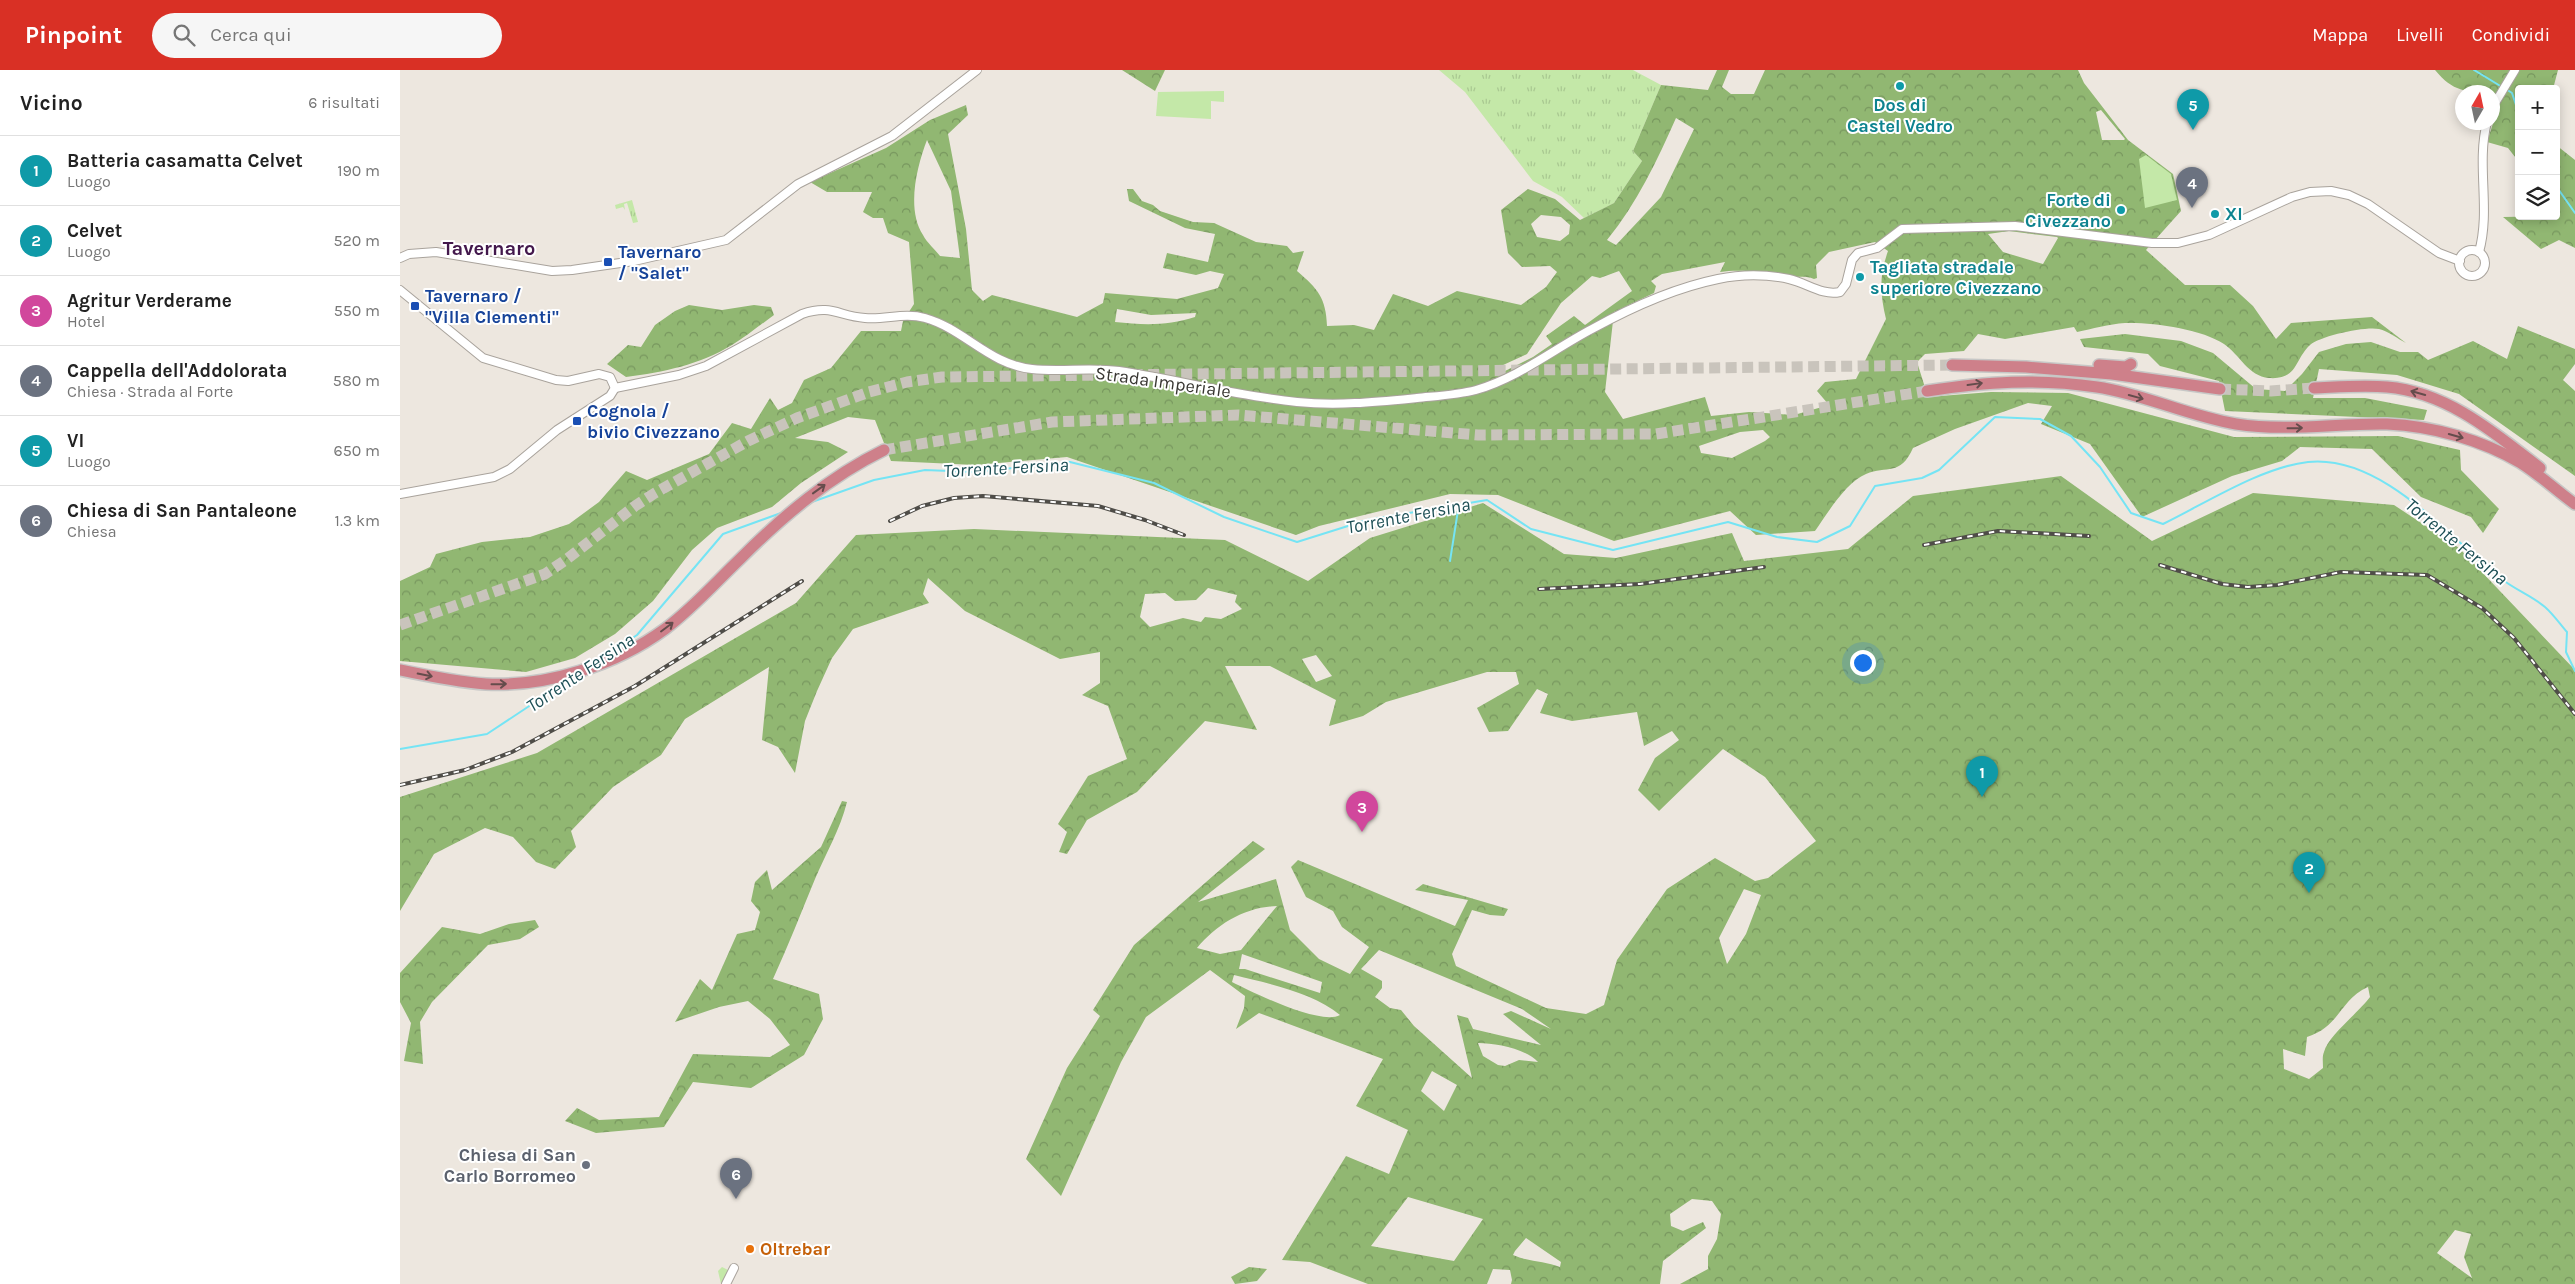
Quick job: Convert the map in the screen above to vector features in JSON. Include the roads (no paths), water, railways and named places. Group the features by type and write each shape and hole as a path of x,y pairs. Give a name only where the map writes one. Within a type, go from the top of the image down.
{"highway":[{"path":"1952,365 2026,366 2080,364 2126,367 2131,364"},
{"path":"2026,366 2112,374 2220,389"},
{"path":"1927,391 1989,382 2047,382 2098,387 2211,418 2261,427 2287,428 2388,424 2414,427 2466,439 2508,456 2528,468 2575,504"},
{"path":"2314,388 2388,387 2432,398 2455,408 2488,429 2575,495"},
{"path":"400,670 492,684 533,680 582,669 624,653 664,629 681,615 817,490 848,469 884,450"}],"street":[{"path":"400,258 409,254 436,252 552,271 577,270 642,260 726,240 798,184 892,136 977,70"},
{"path":"2500,94 2515,70"},
{"path":"2479,252 2484,225 2483,148 2486,130"},
{"name":"Strada Imperiale","path":"615,388 679,375 706,366 802,314 815,309 829,309 865,318 902,314 925,318 941,325 1008,365 1033,369 1117,371 1296,402 1360,404 1459,393 1475,390 1500,381 1593,328 1661,295 1687,286 1727,277 1762,275 1791,279 1830,294 1840,292 1846,284 1852,260 1858,253 1877,248 1902,229 2015,226 2152,243 2178,243 2209,235 2292,197 2310,192 2331,191 2349,195 2380,212 2439,253 2460,261"},
{"path":"2469,250 2479,252 2484,257 2483,271 2476,275 2465,273 2460,261 2461,256 2469,250"},
{"path":"400,290 483,358 556,380 568,381 599,374 610,377 615,388 610,396 557,430 510,469 477,481 400,494"},
{"path":"726,1284 734,1268"}],"waterway":[{"path":"2474,70 2502,87"},
{"path":"2506,89 2512,93 2515,102"},
{"path":"2560,192 2575,213"},
{"name":"Torrente Fersina","path":"809,503 874,480 925,470 974,472 1070,462 1154,483 1224,517 1297,542 1367,520 1487,500 1531,529 1613,550 1728,522 1777,537 1817,542 1850,526 1875,486 1922,478 1939,470 1995,417 2040,419 2071,436 2100,467 2131,513 2163,524 2253,478 2290,465 2308,462 2336,463 2363,471 2389,485 2414,503 2503,580 2548,610 2567,632 2566,652 2575,671"},
{"path":"1450,561 1459,504"},
{"name":"Torrente Fersina","path":"605,656 637,635 723,534 781,513"},
{"name":"Torrente Fersina","path":"400,749 487,734 570,679"}],"tunnel":[{"path":"400,625 545,574 635,506 748,441 797,418 869,392 907,382 942,377 1952,365"},
{"path":"2220,389 2271,391 2314,388"},
{"path":"884,450 1052,422 1238,415 1478,435 1656,434 1927,391"}],"railway":[{"path":"890,521 922,506 954,498 983,496 1098,506 1145,520 1184,535"},
{"path":"1924,545 1998,531 2089,536"},
{"path":"2160,565 2222,584 2248,587 2277,585 2341,572 2427,575 2482,608 2514,638 2575,714"},
{"path":"1539,589 1640,584 1764,567"},
{"path":"400,785 465,770 512,752 635,686 802,581"}],"place":[{"name":"Dos di Castel Vedro","path":"1900,86"},
{"name":"VI","path":"2193,130"},
{"name":"Cappella dell'Addolorata","path":"2192,208"},
{"name":"Forte di Civezzano","path":"2121,210"},
{"name":"XI","path":"2215,214"},
{"name":"Tavernaro / \"Salet\"","path":"608,262"},
{"name":"Tagliata stradale superiore Civezzano","path":"1860,277"},
{"name":"Tavernaro / \"Villa Clementi\"","path":"415,306"},
{"name":"Cognola / bivio Civezzano","path":"577,421"},
{"name":"Batteria casamatta Celvet","path":"1982,797"},
{"name":"Agritur Verderame","path":"1362,832"},
{"name":"Celvet","path":"2309,893"},
{"name":"Chiesa di San Carlo Borromeo","path":"586,1165"},
{"name":"Chiesa di San Pantaleone","path":"736,1199"},
{"name":"Oltrebar","path":"750,1249"}],"district":[{"name":"Tavernaro","path":"489,248"}]}
